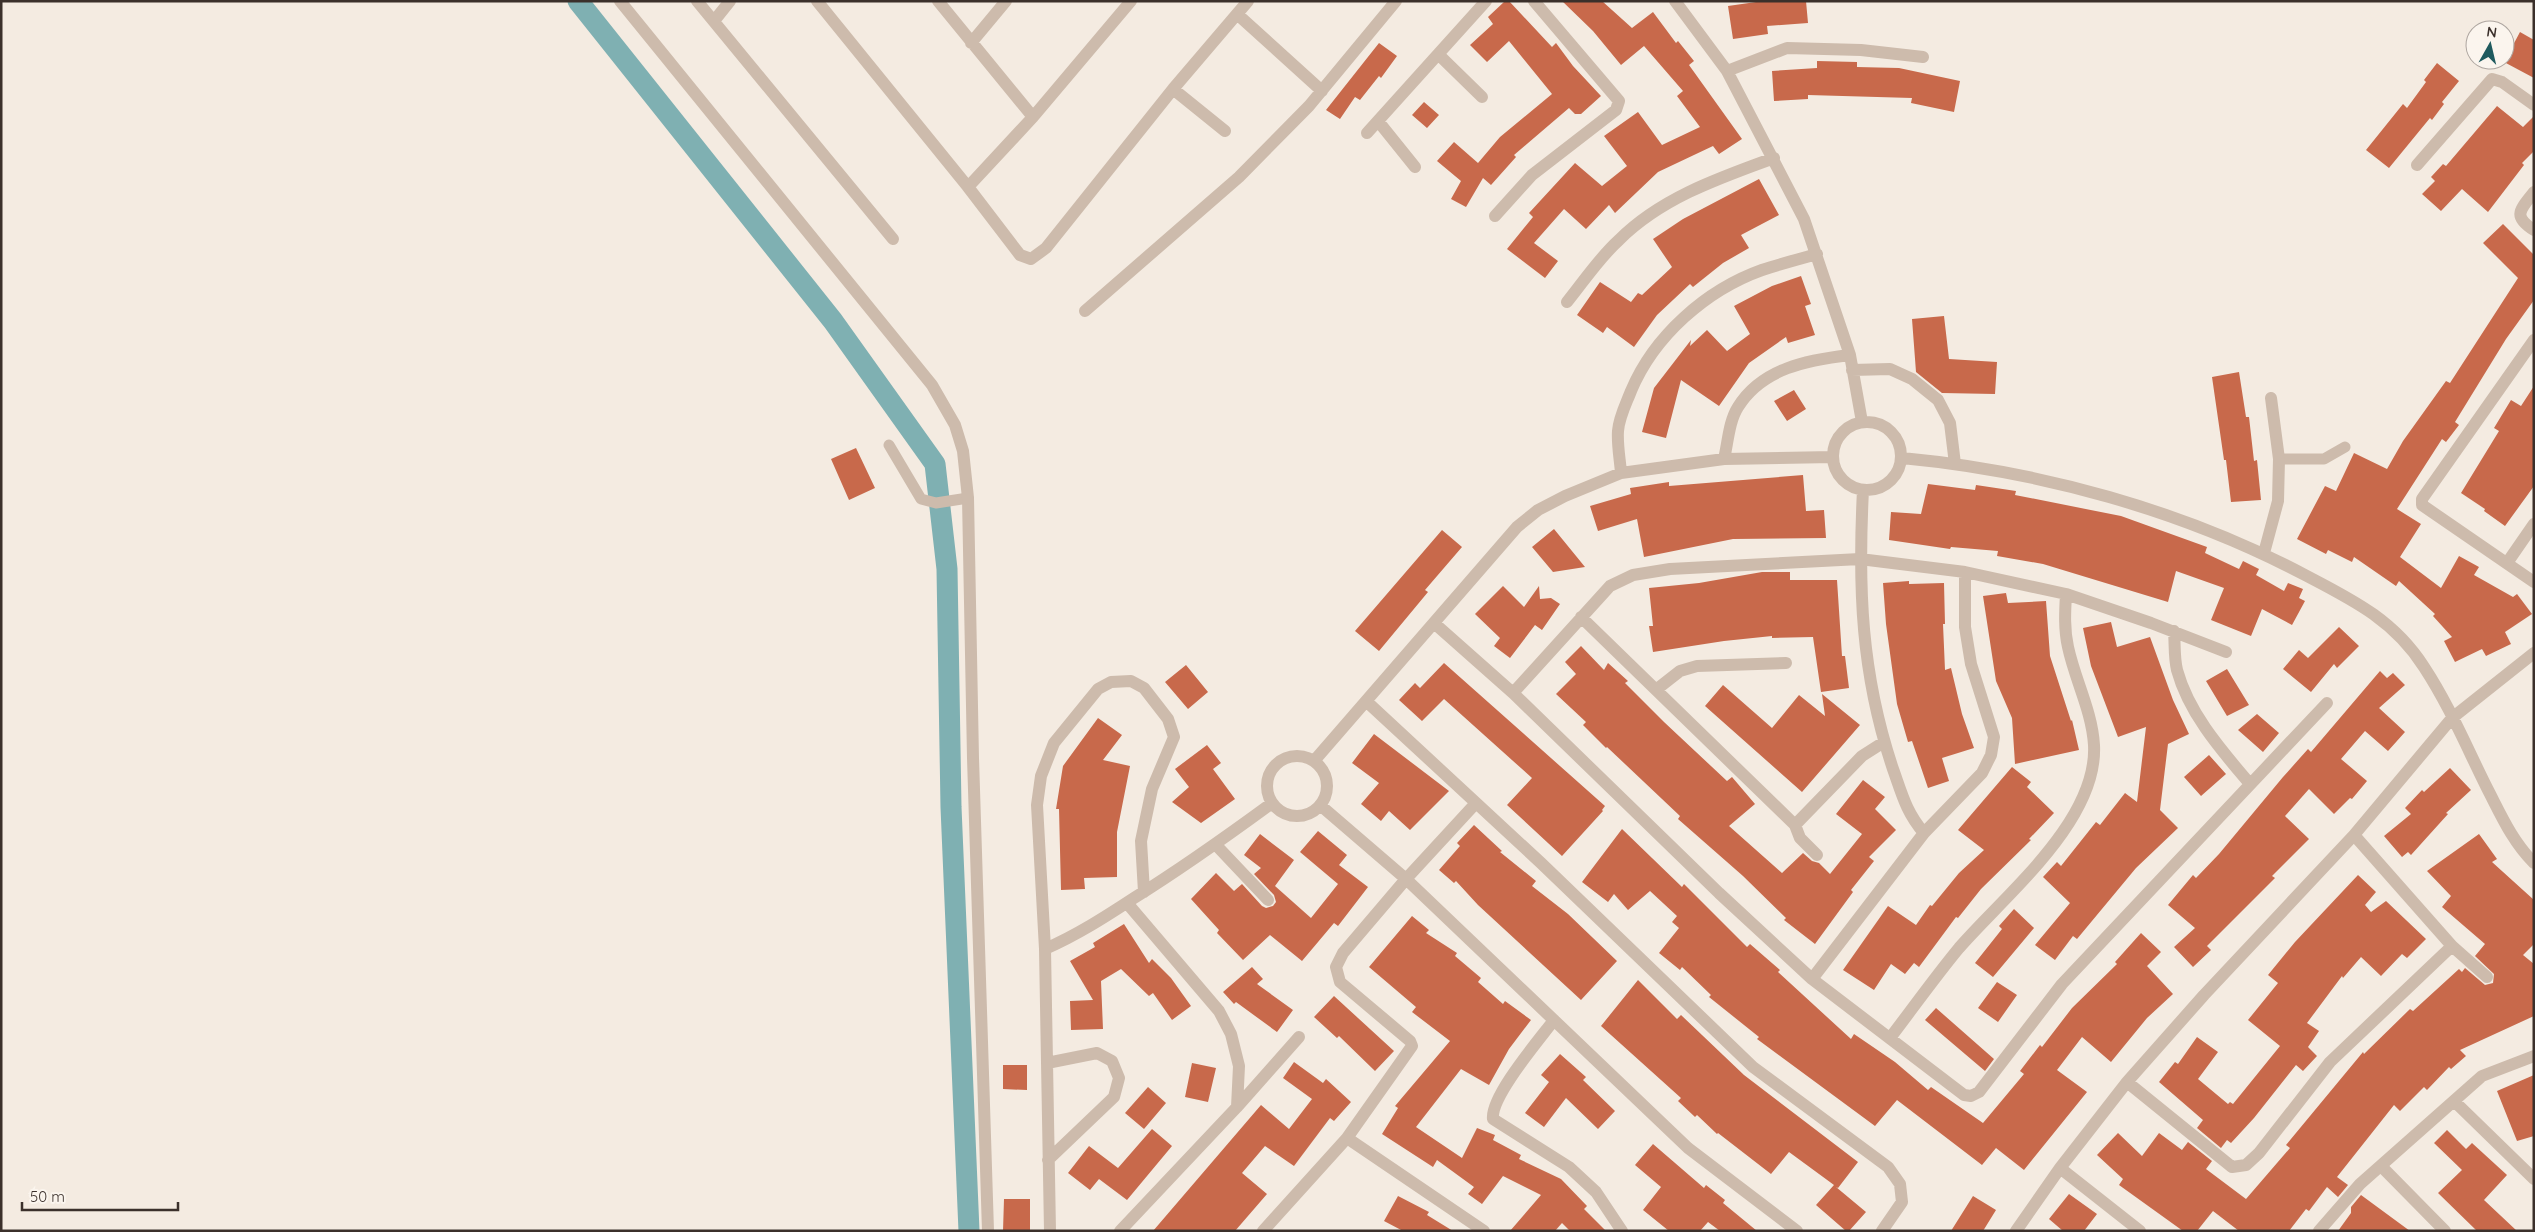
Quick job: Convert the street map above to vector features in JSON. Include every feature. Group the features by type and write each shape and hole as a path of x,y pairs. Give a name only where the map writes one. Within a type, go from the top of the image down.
{"street":[{"path":"620,1 932,385 955,425 963,451 968,498 973,758 988,1231"},
{"path":"697,1 893,239"},
{"path":"714,21 730,1"},
{"path":"817,1 968,187 1020,255 1031,259 1046,248 1174,89 1248,1"},
{"path":"938,1 1032,118"},
{"path":"971,43 1006,1"},
{"path":"968,187 1032,118 1131,1"},
{"path":"1085,311 1239,177 1322,92 1396,1"},
{"path":"1367,134 1486,1"},
{"path":"1495,216 1532,175 1620,105 1620,100 1534,1"},
{"path":"1675,1 1727,71 1774,158 1804,219 1850,355 1862,422"},
{"path":"1237,14 1322,92"},
{"path":"1727,71 1787,48 1861,50 1923,57"},
{"path":"1439,55 1482,97"},
{"path":"2417,166 2492,79 2502,82 2534,105"},
{"path":"1174,89 1225,131"},
{"path":"1378,121 1415,167"},
{"path":"1567,302 1607,252 1642,221 1674,199 1731,174 1774,158"},
{"path":"2534,192 2522,207 2519,218 2521,222 2534,230"},
{"path":"1621,473 1618,431 1620,418 1636,379 1677,323 1712,295 1761,270 1817,254"},
{"path":"2534,340 2422,499 2422,505 2426,508 2534,582"},
{"path":"1724,459 1737,407 1750,392 1768,377 1787,368 1822,359 1850,355"},
{"path":"1852,370 1890,369 1912,379 1938,400 1950,423 1955,464"},
{"path":"2264,553 2278,502 2278,459 2271,398"},
{"path":"1862,422 1874,422 1885,427 1894,435 1900,446 1902,458 1899,469 1889,482 1874,489 1863,490 1851,486 1842,479 1835,468 1832,457 1840,434 1850,426 1862,422"},
{"path":"1314,761 1518,527 1538,510 1565,496 1621,473 1724,459 1832,457"},
{"path":"1902,458 1955,464 2049,482 2146,508 2264,553 2362,604 2400,634 2424,667 2452,718 2511,836 2534,863"},
{"path":"1863,490 1860,560 1866,665 1884,742 1904,804 1911,818 1924,833"},
{"path":"2507,563 2534,524"},
{"path":"1514,693 1610,586 1633,575 1670,569 1860,560 1965,572 2066,594 2226,652"},
{"path":"1812,978 1924,833 1982,773 1991,755 1994,737 1971,664 1965,627 1965,572"},
{"path":"1890,1038 1958,949 2054,844 2078,810 2090,779 2094,747 2090,720 2068,648 2064,626 2066,594"},
{"path":"1581,617 1795,825 1800,838 1817,855"},
{"path":"1434,623 1514,693 1720,893 1812,978 1964,1095 1971,1096 1979,1092 2062,984 2327,702"},
{"path":"2174,632 2177,670 2194,708 2218,745 2250,784"},
{"path":"2016,1231 2060,1168 2127,1082 2204,995 2354,835 2452,718 2534,653"},
{"path":"1657,689 1680,671 1697,666 1786,664"},
{"path":"1050,1231 1045,949 1037,805 1041,776 1054,743 1098,689 1111,682 1121,680 1131,681 1144,688 1168,719 1174,737 1152,789 1141,841 1144,892"},
{"path":"1366,701 1753,1066 1888,1167 1900,1184 1902,1202 1882,1231"},
{"path":"1795,825 1862,756 1884,742"},
{"path":"1294,756 1305,757 1314,761 1326,777 1327,787 1320,805 1305,815 1296,816 1278,809 1272,803 1267,783 1270,773 1276,765 1294,756"},
{"path":"1045,949 1077,935 1127,903 1216,845 1272,803"},
{"path":"1263,1231 1347,1138 1412,1046 1410,1041 1340,982 1336,968 1343,953 1406,879 1476,803"},
{"path":"1320,805 1406,879 1688,1148 1797,1231"},
{"path":"2354,835 2452,946 2487,977"},
{"path":"1216,845 1268,900"},
{"path":"1127,903 1219,1011 1231,1034 1239,1066 1237,1107"},
{"path":"2127,1082 2232,1167 2246,1165 2259,1153 2330,1062 2452,946"},
{"path":"1554,1020 1528,1053 1494,1104 1493,1119 1569,1166 1596,1192 1622,1231"},
{"path":"1120,1231 1237,1107 1298,1037"},
{"path":"1047,1063 1097,1053 1112,1061 1118,1078 1114,1097 1048,1160"},
{"path":"2319,1231 2360,1184 2482,1076 2534,1056"},
{"path":"2454,1101 2532,1175"},
{"path":"1347,1138 1484,1231"},
{"path":"2381,1166 2446,1231"},
{"path":"2060,1168 2140,1231"}],"lane":[{"path":"889,445 921,499 942,503 968,498"},
{"path":"2278,459 2324,459 2345,447"}],"building":[{"path":"1505,1 1509,1 1552,47 1556,43 1573,66 1601,96 1581,114 1575,114 1569,108 1514,155 1516,157 1491,185 1483,178 1466,207 1451,199 1461,181 1437,161 1454,142 1478,163 1500,137 1552,94 1509,41 1487,62 1470,45 1493,24 1488,17"},
{"path":"1562,1 1602,1 1632,28 1653,12 1676,43 1678,41 1694,61 1689,65 1742,139 1719,154 1713,146 1658,172 1615,213 1609,205 1586,229 1564,209 1534,243 1558,261 1545,278 1507,249 1533,217 1529,213 1575,163 1602,186 1627,166 1604,136 1638,112 1662,145 1700,127 1677,96 1683,91 1644,46 1621,65 1593,31"},
{"path":"1763,1 1806,1 1808,23 1767,26 1768,34 1733,39 1728,6"},
{"path":"2520,32 2534,40 2534,78 2515,68 2515,41"},
{"path":"1379,43 1397,56 1381,78 1379,76 1360,100 1355,97 1340,119 1326,110"},
{"path":"1817,61 1857,62 1857,67 1899,68 1960,81 1954,112 1911,103 1912,98 1808,95 1808,99 1774,101 1772,71 1817,68"},
{"path":"2437,63 2459,81 2442,102 2444,104 2432,120 2430,118 2389,168 2366,150 2403,104 2407,108"},
{"path":"1424,102 1439,115 1427,128 1412,115"},
{"path":"2497,106 2523,127 2534,116 2534,151 2522,163 2524,165 2488,212 2462,189 2441,211 2422,194 2435,181 2431,177 2443,164 2446,166"},
{"path":"1759,179 1779,215 1741,235 1749,248 1723,263 1693,287 1690,284 1657,315 1634,347 1607,327 1603,333 1577,315 1600,282 1631,302 1638,293 1642,295 1672,267 1653,239 1683,219"},
{"path":"2503,224 2534,255 2534,300 2506,339 2455,422 2459,425 2446,442 2442,439 2397,509 2421,524 2400,557 2441,588 2459,556 2479,567 2474,575 2513,597 2517,594 2532,614 2505,632 2511,644 2486,656 2482,649 2455,662 2444,641 2452,637 2433,616 2435,614 2399,581 2396,586 2354,557 2352,562 2328,550 2326,554 2297,539 2325,486 2336,491 2354,453 2387,469 2403,441 2446,381 2450,383 2518,278 2483,243"},
{"path":"1801,276 1811,304 1805,306 1815,335 1788,343 1786,337 1749,363 1719,406 1681,380 1666,438 1642,432 1654,388 1691,340 1690,346 1707,330 1727,351 1750,334 1734,306 1772,286"},
{"path":"1944,316 1949,359 1997,362 1995,394 1942,393 1916,372 1912,319"},
{"path":"2239,372 2246,417 2249,417 2254,461 2257,460 2261,500 2231,502 2212,377"},
{"path":"2534,386 2534,486 2505,526 2484,511 2485,509 2461,493 2499,431 2494,428 2511,400 2521,406"},
{"path":"1794,390 1806,409 1787,421 1774,401"},
{"path":"856,448 875,488 849,500 831,459"},
{"path":"1803,475 1806,511 1824,510 1826,538 1733,539 1644,557 1637,519 1598,531 1590,506 1631,494 1630,488 1669,482 1669,486"},
{"path":"1928,484 1975,490 1976,485 2016,491 2015,495 2121,516 2207,547 2205,553 2239,569 2243,561 2259,569 2256,575 2284,591 2288,583 2303,589 2299,598 2305,601 2292,625 2262,609 2251,636 2211,620 2224,588 2176,571 2168,602 2043,564 1997,556 1998,551 1951,547 1950,549 1889,540 1891,512 1921,514"},
{"path":"1554,529 1585,567 1553,572 1532,547"},
{"path":"1442,530 1462,547 1425,590 1428,592 1379,651 1355,631"},
{"path":"1762,572 1790,572 1790,580 1837,580 1842,656 1845,656 1849,688 1821,692 1813,637 1772,638 1772,636 1653,652 1649,626 1653,626 1649,588 1699,583"},
{"path":"1909,581 1909,584 1944,583 1945,670 1951,668 1962,714 1974,748 1942,758 1949,781 1928,788 1912,741 1908,742 1897,704 1886,624 1883,583"},
{"path":"1503,586 1524,607 1539,586 1540,599 1551,598 1560,604 1542,630 1535,625 1510,658 1494,646 1500,638 1475,614"},
{"path":"2006,593 2008,603 2046,601 2050,656 2072,720 2079,750 2015,764 2012,718 1996,681 1983,596"},
{"path":"2111,622 2117,647 2150,637 2173,700 2189,734 2168,744 2160,810 2178,828 2136,868 2077,939 2073,936 2055,960 2035,945 2070,903 2043,877 2057,862 2061,866 2096,822 2100,825 2125,793 2137,802 2146,727 2118,737 2091,666 2083,628"},
{"path":"2339,627 2359,646 2337,668 2334,664 2311,692 2283,669 2299,650 2308,658"},
{"path":"1581,646 1604,670 1608,663 1628,681 1625,683 1727,781 1732,777 1755,804 1729,826 1782,873 1803,853 1812,861 1819,863 1830,874 1862,834 1836,814 1863,780 1885,797 1875,809 1896,830 1869,857 1874,861 1851,890 1853,892 1815,944 1784,920 1786,918 1743,876 1678,819 1680,816 1606,748 1583,725 1586,722 1556,694 1576,674 1565,662"},
{"path":"1444,663 1605,806 1603,811 1562,856 1507,805 1532,778 1444,699 1422,721 1399,700 1415,683 1420,688"},
{"path":"1186,665 1208,692 1188,709 1165,682"},
{"path":"2227,669 2249,705 2227,716 2206,681"},
{"path":"2380,671 2387,678 2393,673 2405,685 2379,708 2405,732 2388,751 2365,731 2341,759 2367,781 2352,799 2350,798 2334,814 2309,789 2285,816 2309,839 2272,876 2275,878 2207,946 2211,950 2193,967 2174,947 2195,928 2168,905 2193,875 2196,878 2219,854 2283,777 2308,749 2311,752"},
{"path":"1723,685 1772,728 1799,695 1825,716 1822,694 1860,725 1802,792 1705,706"},
{"path":"2257,714 2279,733 2263,752 2238,730"},
{"path":"1098,718 1122,735 1103,760 1130,766 1117,832 1117,877 1084,878 1085,889 1061,890 1059,809 1056,809 1063,766"},
{"path":"1374,734 1449,791 1410,830 1389,811 1381,821 1361,804 1379,783 1352,763"},
{"path":"1207,745 1221,763 1213,769 1235,799 1201,823 1172,802 1189,787 1175,769"},
{"path":"2209,755 2226,774 2201,796 2184,777"},
{"path":"2012,767 2031,782 2027,787 2054,813 2029,839 2031,840 1981,889 1958,918 1956,917 1919,967 1914,963 1905,974 1891,964 1874,990 1843,970 1888,906 1916,925 1930,905 1932,906 1959,873 1984,850 1958,830"},
{"path":"2450,768 2471,790 2446,813 2448,814 2411,855 2408,852 2402,857 2384,836 2411,814 2405,808 2422,790 2424,792"},
{"path":"1474,825 1502,851 1500,852 1536,881 1532,886 1568,914 1617,961 1581,1000 1478,905 1456,881 1454,883 1439,870 1460,846 1457,843"},
{"path":"1622,829 1682,887 1684,884 1747,947 1750,944 1780,970 1778,972 1851,1039 1854,1034 1895,1062 1928,1090 1931,1087 1983,1123 2024,1074 2020,1071 2040,1045 2042,1047 2072,1008 2117,964 2115,962 2141,933 2161,952 2147,966 2173,994 2147,1018 2111,1062 2082,1037 2057,1070 2087,1092 2024,1170 1996,1148 1982,1165 1897,1100 1875,1126 1757,1039 1759,1037 1709,997 1711,995 1682,967 1680,970 1659,953 1679,928 1672,922 1677,916 1650,891 1628,910 1614,894 1608,902 1582,882"},
{"path":"1318,831 1347,855 1339,865 1368,887 1338,926 1334,923 1302,961 1270,935 1243,960 1217,933 1219,930 1191,899 1216,873 1234,891 1242,884 1262,906 1266,908 1273,906 1276,902 1274,895 1254,874 1261,868 1244,855 1260,834 1294,860 1275,886 1311,918 1338,884 1300,852"},
{"path":"2479,834 2497,859 2492,862 2534,900 2534,944 2523,955 2534,964 2534,1016 2460,1050 2466,1056 2451,1069 2449,1067 2427,1090 2424,1087 2400,1111 2394,1105 2337,1177 2348,1185 2338,1197 2327,1187 2309,1211 2306,1209 2289,1231 2239,1231 2213,1211 2197,1231 2183,1231 2119,1185 2123,1179 2097,1155 2118,1133 2142,1156 2159,1133 2182,1150 2188,1142 2212,1161 2206,1169 2246,1199 2290,1148 2286,1145 2363,1052 2364,1054 2410,1009 2413,1011 2459,969 2462,972 2465,968 2485,985 2493,983 2494,974 2475,956 2485,944 2442,907 2451,896 2427,871"},
{"path":"2358,875 2376,892 2365,905 2371,912 2386,901 2426,939 2407,958 2402,954 2381,976 2361,957 2343,978 2342,976 2307,1023 2319,1031 2308,1047 2317,1056 2303,1071 2296,1065 2254,1118 2231,1143 2227,1140 2221,1148 2197,1128 2203,1120 2159,1082 2175,1062 2178,1064 2197,1037 2218,1052 2198,1079 2228,1104 2230,1102 2233,1104 2280,1046 2248,1020 2278,983 2268,975 2295,942"},
{"path":"2014,909 2034,928 1993,977 1975,963 2002,929 1999,926"},
{"path":"1412,916 1429,930 1426,933 1457,953 1455,956 1481,978 1478,982 1503,1004 1505,1001 1531,1020 1509,1049 1489,1085 1461,1069 1416,1127 1462,1158 1477,1128 1495,1135 1493,1140 1521,1155 1519,1159 1561,1179 1587,1206 1584,1209 1606,1231 1570,1231 1562,1223 1555,1231 1510,1231 1541,1195 1503,1176 1482,1204 1468,1194 1474,1187 1437,1160 1433,1167 1382,1134 1398,1108 1395,1106 1450,1041 1412,1012 1416,1007 1369,967"},
{"path":"1124,924 1149,963 1152,959 1171,978 1191,1006 1172,1020 1153,993 1149,996 1121,969 1101,981 1103,1029 1071,1030 1070,1001 1093,1000 1070,961 1095,947 1093,943"},
{"path":"1252,967 1263,979 1257,984 1293,1010 1277,1032 1236,1002 1234,1004 1223,992"},
{"path":"1638,980 1677,1019 1681,1015 1744,1075 1858,1162 1838,1188 1836,1187 1866,1212 1849,1231 1846,1231 1816,1205 1834,1185 1789,1152 1771,1174 1717,1134 1697,1115 1695,1117 1678,1101 1681,1098 1601,1026"},
{"path":"1997,982 2017,995 1998,1022 1978,1008"},
{"path":"1334,996 1394,1051 1375,1071 1339,1036 1337,1038 1314,1017"},
{"path":"1936,1008 1994,1059 1985,1071 1925,1020"},
{"path":"1560,1054 1586,1077 1583,1080 1615,1111 1598,1129 1566,1098 1544,1127 1525,1113 1549,1082 1541,1075"},
{"path":"1294,1062 1323,1083 1326,1079 1351,1102 1334,1121 1330,1118 1294,1166 1265,1146 1242,1173 1267,1194 1235,1231 1153,1231 1261,1105 1289,1129 1312,1099 1283,1078"},
{"path":"1192,1063 1216,1068 1208,1102 1185,1097"},
{"path":"1003,1065 1027,1065 1027,1090 1003,1089"},
{"path":"2534,1075 2534,1136 2517,1141 2497,1091"},
{"path":"1148,1087 1166,1103 1144,1129 1125,1113"},
{"path":"1152,1129 1172,1146 1127,1200 1099,1179 1090,1190 1068,1173 1089,1146 1118,1168"},
{"path":"2447,1130 2466,1149 2472,1143 2507,1175 2484,1200 2517,1231 2477,1231 2438,1193 2462,1170 2434,1143"},
{"path":"1653,1144 1704,1188 1706,1185 1725,1200 1723,1203 1757,1231 1720,1231 1708,1222 1700,1231 1669,1231 1643,1210 1661,1187 1635,1165"},
{"path":"2069,1194 2097,1214 2084,1231 2063,1231 2049,1219"},
{"path":"2361,1195 2410,1231 2338,1231 2351,1213 2351,1207"},
{"path":"1398,1196 1429,1212 1427,1215 1453,1231 1403,1231 1384,1221"},
{"path":"1973,1196 1996,1210 1983,1231 1951,1231"},
{"path":"1004,1199 1030,1199 1030,1231 1003,1231"}],"waterway":[{"path":"578,1 833,321 935,464 947,569 951,807 969,1231"}]}
